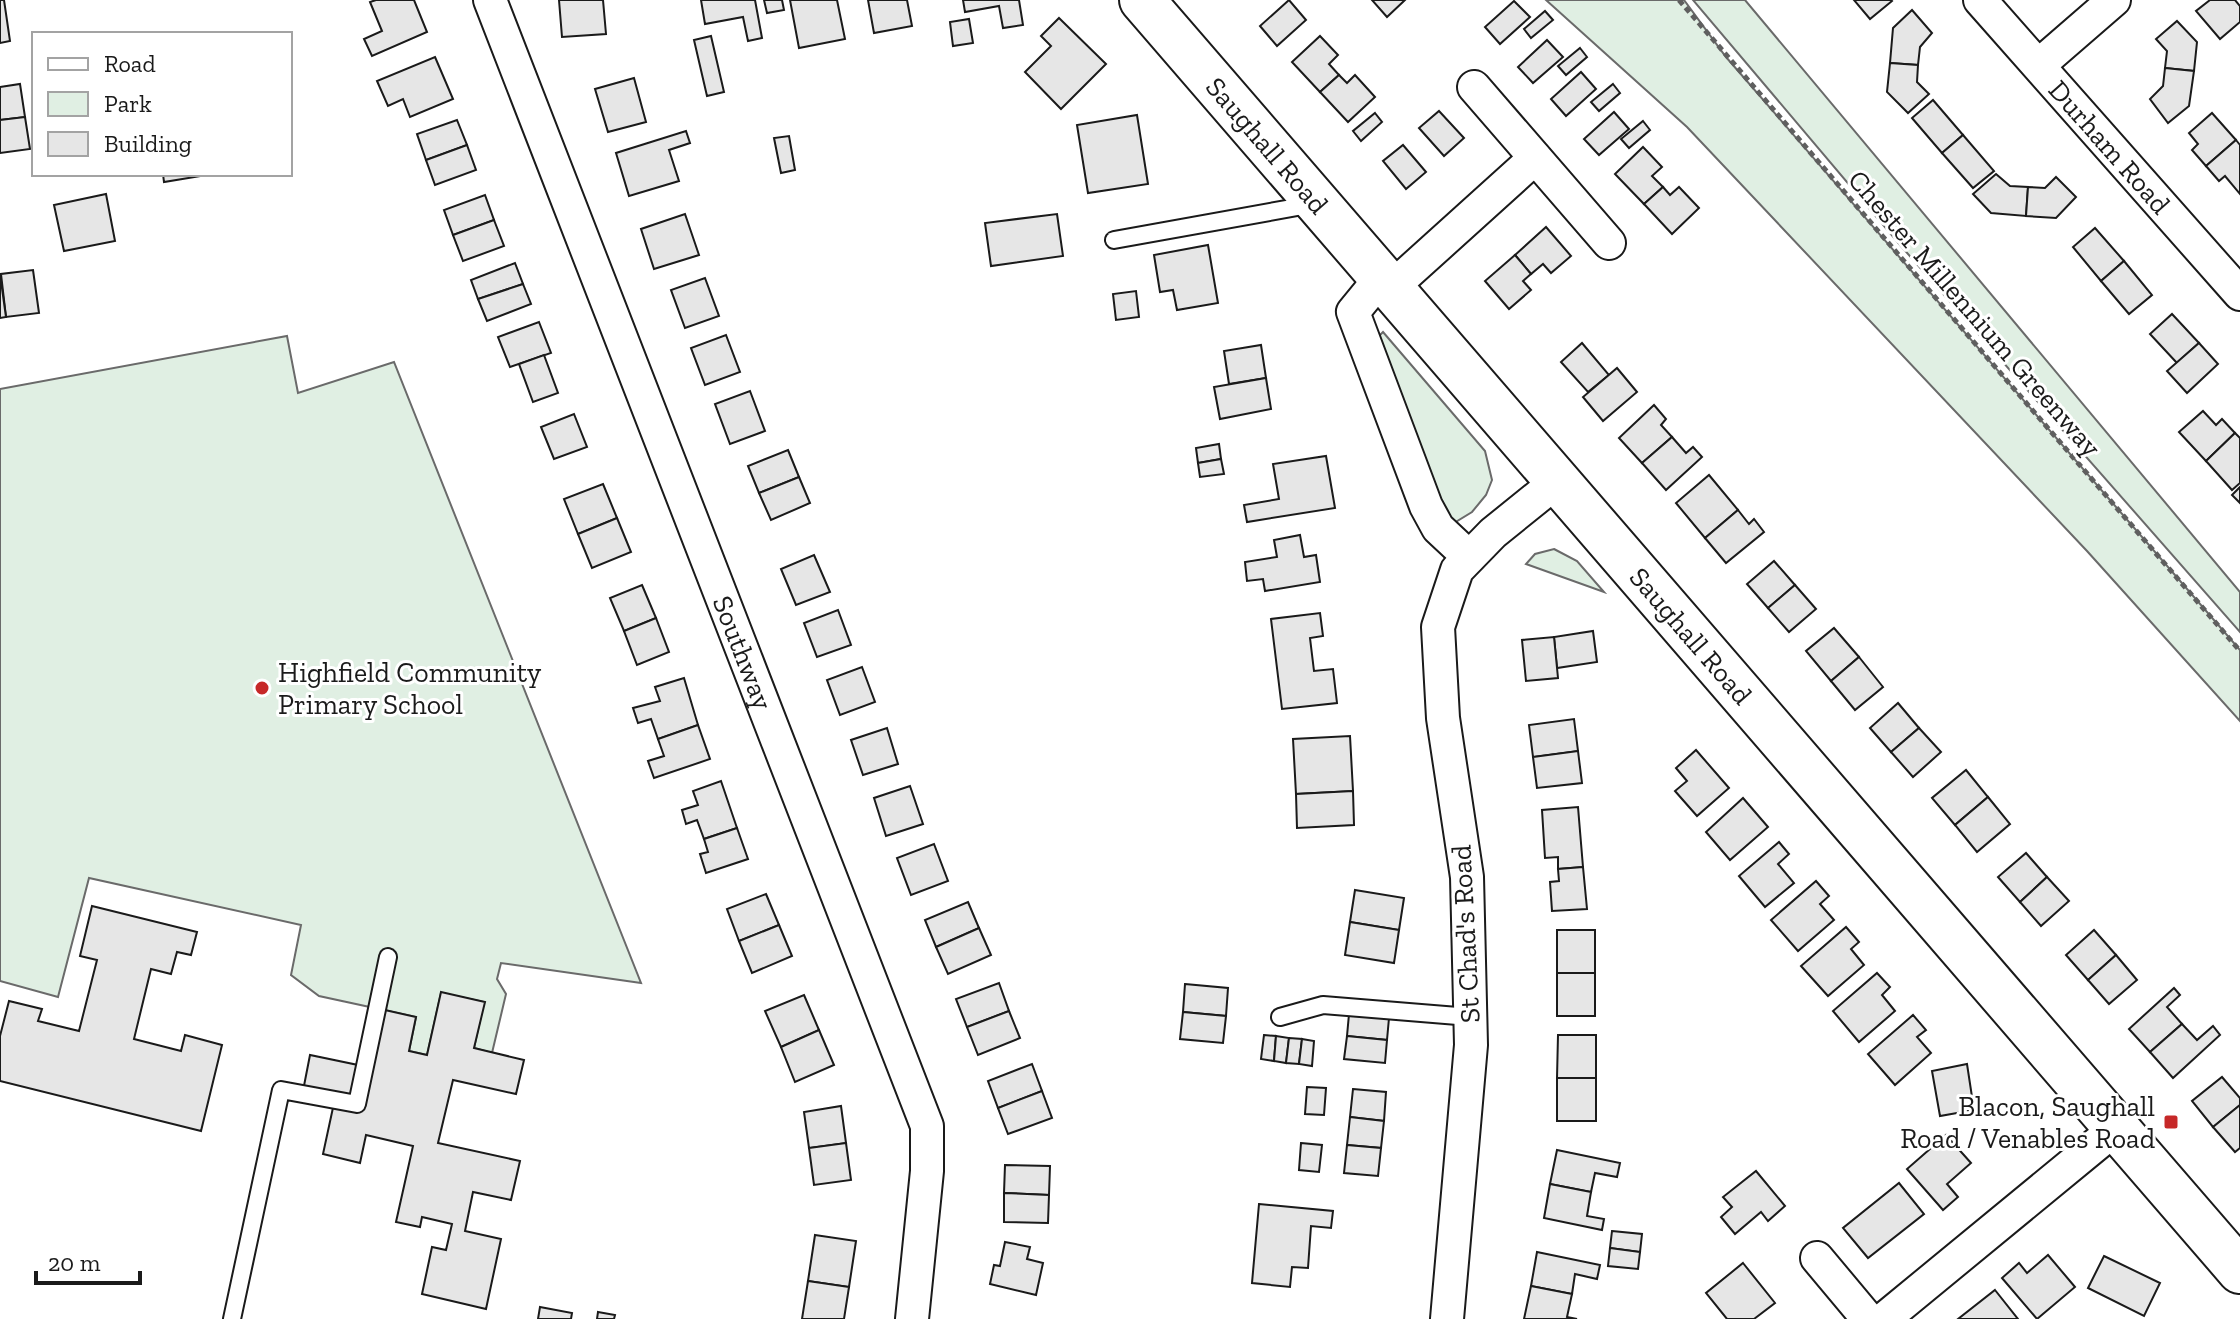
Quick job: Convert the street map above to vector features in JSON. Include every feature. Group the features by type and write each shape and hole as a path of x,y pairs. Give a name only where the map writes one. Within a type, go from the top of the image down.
{"street":[{"name":"Southway","path":"490,0 927,1126 927,1171 912,1319"},
{"name":"Saughall Road","path":"1142,0 1555,483 2240,1271"},
{"name":"Durham Road","path":"1980,0 2240,294"},
{"path":"2039,65 2114,0"},
{"path":"1474,87 1609,243"},
{"path":"1469,557 1438,528 1426,506 1353,312 1535,158"},
{"name":"St Chad's Road","path":"1447,1319 1470,1017 1467,877 1443,718 1438,627 1457,570 1493,533 1555,483"},
{"path":"1884,1319 2115,1129"},
{"path":"1817,1258 1868,1319"}],"lane":[{"path":"1114,240 1315,203"},
{"path":"232,1319 281,1090 357,1104 388,957"},
{"path":"1280,1017 1323,1005 1470,1017"}],"path":[{"name":"Chester Millennium Greenway","path":"1679,0 2240,651"}],"green space":[{"path":"1546,0 1684,0 1726,57 2240,650 2240,721 2087,551 1687,127"},
{"path":"1693,0 1745,0 2240,592 2240,632 1901,246"},
{"path":"1383,332 1485,451 1492,480 1486,495 1472,512 1449,526 1378,337"},
{"path":"287,336 298,393 394,362 641,983 501,963 497,979 506,994 492,1053 474,1048 484,1002 441,993 427,1055 409,1051 416,1017 319,996 291,975 301,925 89,878 58,997 0,981 0,389"},
{"path":"1554,549 1577,561 1604,592 1526,564 1535,554"}],"building":[{"path":"0,0 4,0 10,41 0,43"},
{"path":"414,0 427,32 372,56 364,39 382,31 370,2"},
{"path":"559,0 603,0 606,34 562,37"},
{"path":"701,0 755,0 762,38 748,41 743,17 705,24"},
{"path":"764,0 782,0 784,10 767,13"},
{"path":"790,0 837,0 845,39 799,48"},
{"path":"868,0 907,0 912,26 874,33"},
{"path":"963,0 1019,0 1023,25 1003,28 999,6 965,12"},
{"path":"1289,0 1306,20 1277,46 1260,26"},
{"path":"1372,0 1405,0 1387,17"},
{"path":"1854,0 1891,0 1892,1 1870,19"},
{"path":"2210,0 2235,0 2240,6 2240,22 2220,39 2196,11"},
{"path":"1514,1 1530,17 1500,44 1485,27"},
{"path":"1912,10 1932,33 1920,47 1918,65 1890,63 1893,28"},
{"path":"1545,11 1553,20 1531,38 1524,29"},
{"path":"1059,18 1106,64 1061,109 1025,72 1051,46 1041,36"},
{"path":"969,19 973,43 953,46 950,22"},
{"path":"2177,21 2197,42 2194,71 2165,68 2167,51 2156,39"},
{"path":"711,36 724,92 707,96 694,40"},
{"path":"1320,36 1338,55 1329,64 1339,75 1320,92 1292,62"},
{"path":"1547,40 1563,57 1533,83 1518,67"},
{"path":"1580,48 1587,57 1566,75 1558,66"},
{"path":"435,57 453,99 410,117 403,99 388,106 377,81"},
{"path":"1890,63 1918,65 1917,82 1929,94 1908,113 1887,92"},
{"path":"2165,68 2194,71 2189,106 2168,123 2150,99 2163,86"},
{"path":"1581,72 1596,89 1566,116 1551,99"},
{"path":"1339,75 1347,83 1355,75 1375,97 1348,122 1320,92"},
{"path":"634,78 646,122 608,132 595,89"},
{"path":"20,84 25,117 0,120 0,87"},
{"path":"1613,84 1620,93 1599,111 1591,102"},
{"path":"1933,100 1963,135 1942,153 1912,118"},
{"path":"1439,111 1464,138 1444,156 1419,128"},
{"path":"1614,112 1629,129 1599,155 1584,139"},
{"path":"1375,113 1382,122 1361,141 1353,131"},
{"path":"2212,113 2236,140 2206,166 2192,150 2198,144 2189,133"},
{"path":"1137,115 1148,184 1088,193 1077,125"},
{"path":"25,117 30,149 0,153 0,120"},
{"path":"457,120 467,145 426,160 417,134"},
{"path":"1643,121 1650,130 1629,148 1621,139"},
{"path":"686,131 690,143 669,150 679,181 629,196 616,153"},
{"path":"1963,135 1994,171 1973,188 1942,153"},
{"path":"789,136 795,170 781,173 774,138"},
{"path":"2236,140 2240,145 2240,194 2225,176 2219,181 2206,166"},
{"path":"467,145 476,170 435,185 426,160"},
{"path":"1403,145 1426,172 1406,189 1383,161"},
{"path":"1643,147 1662,167 1652,176 1663,187 1644,204 1615,174"},
{"path":"1996,174 2010,186 2028,187 2026,216 1991,213 1973,194"},
{"path":"163,176 201,176 164,182"},
{"path":"2056,177 2076,197 2056,218 2026,216 2028,187 2045,188"},
{"path":"1663,187 1670,195 1679,187 1699,208 1672,234 1644,204"},
{"path":"106,194 115,241 64,251 54,205"},
{"path":"485,195 494,220 453,235 444,210"},
{"path":"685,214 699,255 654,269 641,229"},
{"path":"1057,214 1063,256 991,266 985,223"},
{"path":"494,220 504,246 463,261 453,235"},
{"path":"1546,227 1571,256 1551,273 1543,264 1531,274 1515,255"},
{"path":"2095,228 2124,261 2101,281 2073,247"},
{"path":"1208,245 1218,303 1177,310 1173,290 1160,292 1154,255"},
{"path":"1515,255 1531,274 1523,281 1531,290 1509,309 1485,281"},
{"path":"2124,261 2152,295 2129,314 2101,281"},
{"path":"515,263 523,284 478,299 471,280"},
{"path":"33,270 39,313 6,317 1,274"},
{"path":"0,274 6,317 0,318"},
{"path":"705,278 719,316 685,328 671,290"},
{"path":"523,284 531,304 487,321 478,299"},
{"path":"1136,291 1139,317 1116,320 1113,294"},
{"path":"2172,314 2199,343 2177,363 2150,334"},
{"path":"539,322 551,353 510,367 498,337"},
{"path":"726,335 740,372 705,385 691,348"},
{"path":"1582,343 1609,375 1588,392 1561,362"},
{"path":"2199,343 2218,364 2187,393 2167,371"},
{"path":"1261,345 1266,378 1229,384 1224,351"},
{"path":"544,355 558,393 533,402 519,364"},
{"path":"1617,368 1637,392 1603,421 1583,397"},
{"path":"1266,378 1271,409 1220,419 1214,387"},
{"path":"750,391 765,431 730,444 715,404"},
{"path":"1654,405 1666,419 1661,425 1672,437 1642,463 1619,438"},
{"path":"2203,411 2216,425 2222,419 2235,433 2206,461 2179,432"},
{"path":"574,414 587,447 554,459 541,427"},
{"path":"2235,433 2240,438 2240,483 2232,490 2206,461"},
{"path":"1672,437 1686,453 1693,447 1702,457 1666,490 1642,463"},
{"path":"1219,444 1221,459 1198,463 1196,448"},
{"path":"788,450 799,477 759,493 748,466"},
{"path":"1326,456 1335,508 1247,522 1244,505 1279,499 1273,464"},
{"path":"1221,459 1224,474 1200,477 1198,463"},
{"path":"1709,475 1738,510 1705,538 1676,503"},
{"path":"799,477 810,503 771,520 759,493"},
{"path":"603,484 617,518 578,534 564,499"},
{"path":"2240,487 2240,503 2232,495"},
{"path":"1738,510 1749,524 1754,519 1764,532 1726,563 1705,538"},
{"path":"617,518 631,552 592,568 578,534"},
{"path":"1300,535 1304,557 1316,555 1320,582 1265,591 1263,579 1247,581 1245,562 1277,557 1274,540"},
{"path":"814,555 830,592 796,605 781,569"},
{"path":"1774,561 1795,585 1768,608 1747,584"},
{"path":"642,585 656,618 624,631 610,598"},
{"path":"1795,585 1816,609 1789,632 1768,608"},
{"path":"838,610 851,645 817,657 804,623"},
{"path":"1320,613 1323,636 1310,638 1314,671 1333,669 1337,703 1282,709 1271,619"},
{"path":"656,618 669,652 637,665 624,631"},
{"path":"1834,628 1859,657 1831,681 1806,651"},
{"path":"1593,631 1597,662 1557,668 1554,637"},
{"path":"1554,637 1558,678 1526,681 1522,640"},
{"path":"1859,657 1883,687 1855,710 1831,681"},
{"path":"862,667 875,702 840,715 827,680"},
{"path":"684,678 698,725 658,739 651,719 638,723 633,708 660,701 655,687"},
{"path":"1898,703 1919,728 1891,752 1870,728"},
{"path":"1574,719 1578,751 1533,757 1529,725"},
{"path":"698,725 710,759 654,778 648,761 664,756 658,739"},
{"path":"887,728 898,764 863,775 851,740"},
{"path":"1919,728 1941,752 1913,777 1891,752"},
{"path":"1350,736 1353,791 1296,794 1293,739"},
{"path":"1696,750 1729,788 1697,816 1675,791 1687,781 1676,768"},
{"path":"1578,751 1582,783 1537,788 1533,757"},
{"path":"1966,770 1988,797 1955,825 1932,798"},
{"path":"721,781 737,828 704,839 697,820 686,824 682,810 698,805 693,791"},
{"path":"910,786 923,824 886,836 874,798"},
{"path":"1353,791 1354,825 1297,828 1296,794"},
{"path":"1988,797 2010,824 1977,852 1955,825"},
{"path":"1743,798 1768,827 1730,860 1706,832"},
{"path":"1578,807 1583,867 1558,869 1558,857 1545,858 1542,810"},
{"path":"737,828 748,859 706,873 700,854 708,852 704,839"},
{"path":"1779,842 1789,854 1778,864 1794,883 1765,907 1739,876"},
{"path":"934,844 948,881 911,895 897,858"},
{"path":"2026,853 2047,877 2020,902 1998,877"},
{"path":"1583,867 1587,909 1552,911 1550,882 1559,881 1558,869"},
{"path":"2047,877 2069,901 2041,926 2020,902"},
{"path":"1816,881 1829,896 1820,904 1834,920 1798,951 1771,920"},
{"path":"1355,890 1404,898 1399,930 1350,922"},
{"path":"766,894 779,925 739,941 727,909"},
{"path":"968,902 979,928 936,947 925,920"},
{"path":"92,906 197,932 191,955 177,952 171,974 151,969 134,1039 181,1051 185,1035 222,1045 201,1131 0,1081 0,1036 9,1001 42,1009 38,1021 79,1031 97,960 80,956"},
{"path":"1350,922 1399,930 1394,963 1345,955"},
{"path":"779,925 792,956 752,973 739,941"},
{"path":"1846,927 1859,942 1851,949 1864,965 1828,996 1801,966"},
{"path":"979,928 991,955 948,974 936,947"},
{"path":"1557,930 1595,930 1595,973 1557,973"},
{"path":"2094,930 2116,955 2088,980 2066,955"},
{"path":"2116,955 2137,980 2109,1004 2088,980"},
{"path":"1557,973 1595,973 1595,1016 1557,1016"},
{"path":"1877,973 1890,987 1882,995 1895,1011 1859,1042 1833,1011"},
{"path":"999,983 1009,1011 967,1027 956,999"},
{"path":"1185,984 1228,988 1226,1016 1183,1012"},
{"path":"2174,988 2180,995 2167,1007 2182,1024 2150,1052 2129,1029"},
{"path":"441,992 485,1002 474,1048 524,1060 516,1094 453,1080 438,1143 520,1161 511,1200 473,1192 465,1231 501,1239 486,1309 422,1294 432,1247 446,1250 452,1224 422,1217 420,1227 396,1222 413,1146 366,1135 360,1163 323,1154 334,1103 302,1096 310,1055 363,1066 376,1008 416,1017 409,1051 427,1055"},
{"path":"804,995 819,1030 781,1047 765,1011"},
{"path":"1009,1011 1020,1038 978,1055 967,1027"},
{"path":"1183,1012 1226,1016 1223,1043 1180,1039"},
{"path":"1349,1014 1389,1018 1387,1040 1347,1036"},
{"path":"1913,1015 1926,1030 1917,1037 1931,1053 1895,1085 1868,1054"},
{"path":"2182,1024 2197,1040 2213,1026 2220,1035 2173,1078 2150,1052"},
{"path":"819,1030 834,1065 795,1082 781,1047"},
{"path":"1264,1035 1276,1036 1274,1061 1261,1059"},
{"path":"1558,1035 1596,1035 1596,1078 1557,1078"},
{"path":"1276,1036 1289,1038 1286,1063 1274,1061"},
{"path":"1347,1036 1387,1040 1385,1063 1344,1059"},
{"path":"1289,1038 1302,1039 1299,1064 1286,1063"},
{"path":"1302,1039 1314,1041 1312,1066 1299,1064"},
{"path":"1032,1064 1042,1091 998,1108 988,1081"},
{"path":"1967,1064 1974,1110 1940,1116 1932,1071"},
{"path":"2222,1077 2240,1098 2240,1105 2213,1127 2192,1101"},
{"path":"1557,1078 1596,1078 1596,1121 1557,1121"},
{"path":"1307,1087 1326,1088 1324,1115 1305,1114"},
{"path":"1353,1089 1386,1092 1384,1121 1350,1117"},
{"path":"1042,1091 1052,1118 1008,1134 998,1108"},
{"path":"2240,1105 2240,1148 2235,1152 2213,1127"},
{"path":"841,1106 846,1143 809,1148 804,1112"},
{"path":"1350,1117 1384,1121 1381,1148 1347,1145"},
{"path":"1946,1135 1971,1163 1947,1184 1958,1197 1943,1210 1907,1169"},
{"path":"846,1143 851,1180 814,1185 809,1148"},
{"path":"1301,1143 1322,1145 1319,1172 1299,1170"},
{"path":"1347,1145 1381,1148 1378,1176 1344,1173"},
{"path":"1557,1150 1620,1163 1617,1177 1595,1173 1591,1192 1550,1184"},
{"path":"1005,1165 1050,1166 1049,1195 1004,1193"},
{"path":"1756,1171 1785,1206 1768,1221 1761,1212 1735,1234 1721,1217 1732,1207 1723,1197"},
{"path":"1899,1183 1924,1214 1868,1258 1843,1228"},
{"path":"1550,1184 1591,1192 1587,1216 1604,1219 1602,1230 1544,1218"},
{"path":"1004,1193 1049,1195 1048,1223 1004,1222"},
{"path":"1259,1204 1333,1211 1331,1228 1311,1226 1308,1268 1292,1267 1290,1287 1252,1283"},
{"path":"1612,1231 1642,1234 1640,1252 1610,1248"},
{"path":"815,1235 856,1241 849,1287 808,1281"},
{"path":"1005,1242 1030,1247 1027,1259 1043,1263 1036,1295 990,1284 994,1265 1000,1266"},
{"path":"1610,1248 1640,1252 1638,1269 1608,1266"},
{"path":"1537,1252 1600,1265 1597,1279 1575,1274 1572,1294 1531,1286"},
{"path":"2048,1255 2075,1287 2037,1319 2002,1278 2019,1263 2027,1273"},
{"path":"2104,1256 2160,1283 2144,1316 2088,1288"},
{"path":"1743,1263 1775,1303 1754,1319 1727,1319 1706,1293"},
{"path":"808,1281 849,1287 844,1319 802,1319"},
{"path":"1531,1286 1572,1294 1567,1317 1577,1319 1524,1319"},
{"path":"1995,1290 2018,1319 1958,1319"},
{"path":"540,1307 572,1313 571,1319 538,1319"},
{"path":"598,1312 615,1315 614,1319 597,1319"}],"place":[{"name":"Highfield Community Primary School","path":"262,688"},
{"name":"Blacon, Saughall Road / Venables Road","path":"2171,1122"}]}
